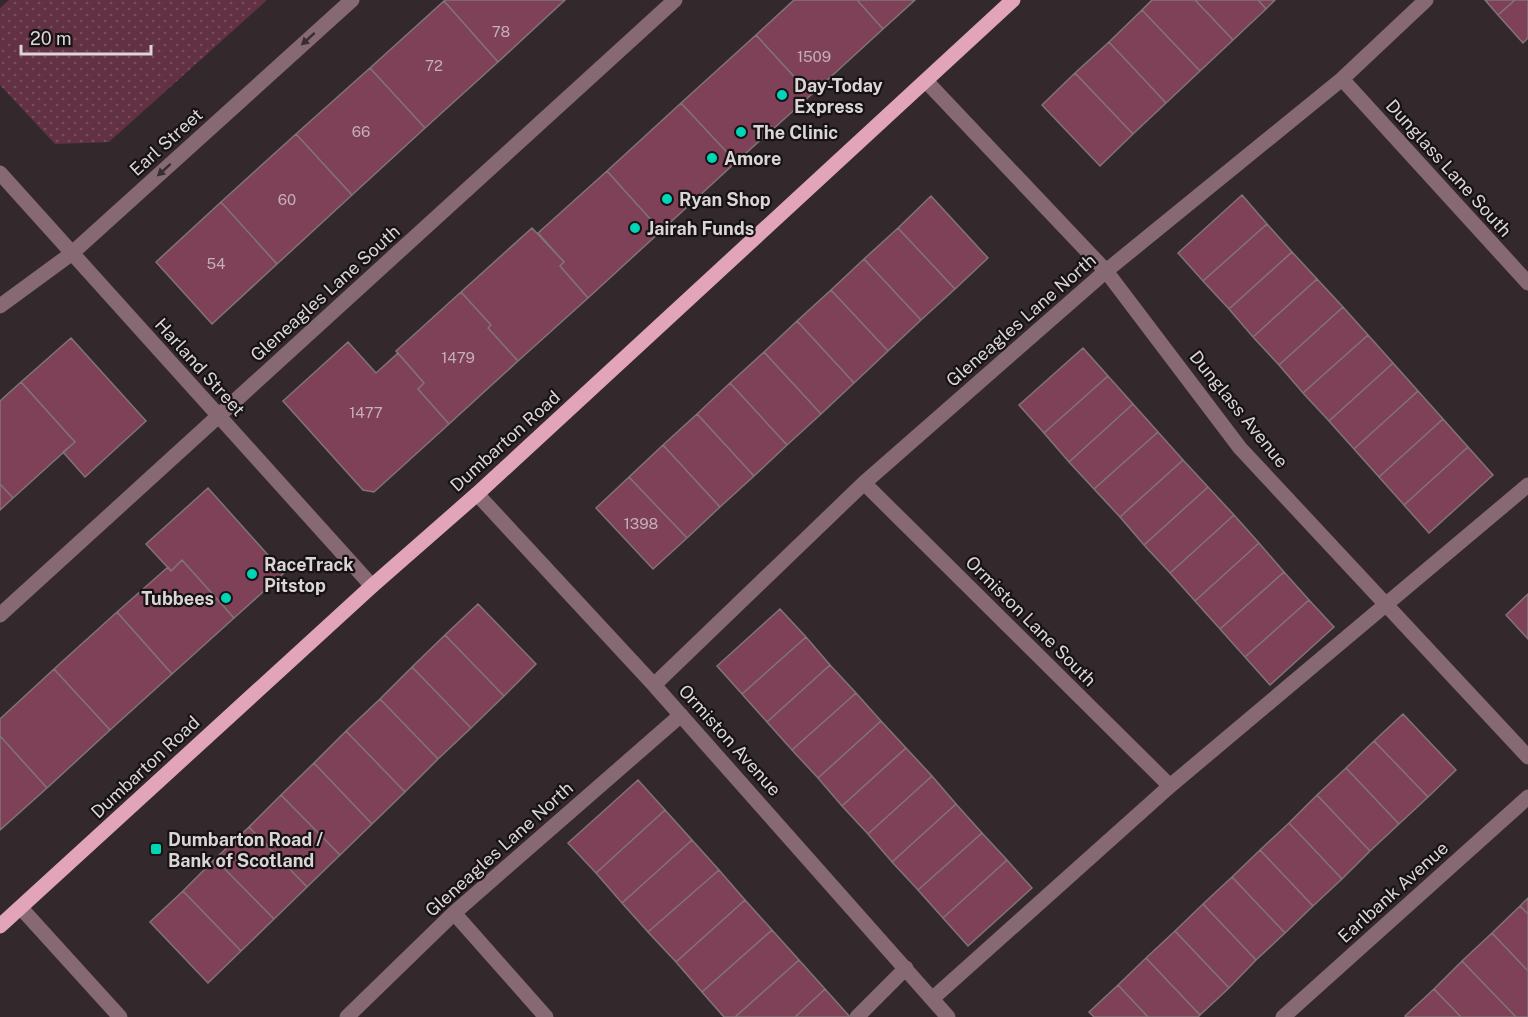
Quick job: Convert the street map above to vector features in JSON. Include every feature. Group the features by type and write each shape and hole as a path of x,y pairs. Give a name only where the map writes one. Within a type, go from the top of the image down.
{"main road":[{"name":"Dumbarton Road","path":"0,928 372,586 477,494 1013,0"}],"street":[{"name":"Earl Street","path":"0,306 71,254 352,0"},
{"name":"Gleneagles Lane South","path":"0,615 675,0"},
{"name":"Gleneagles Lane North","path":"654,685 864,483 1106,271 1342,79 1426,0"},
{"name":"Dunglass Lane South","path":"1342,79 1528,284"},
{"name":"Dunglass Avenue","path":"926,81 1106,271 1240,448 1528,757"},
{"name":"Harland Street","path":"0,174 372,586"},
{"name":"Ormiston Lane South","path":"864,483 1170,786"},
{"path":"932,999 1170,786 1528,485"},
{"name":"Ormiston Avenue","path":"477,494 654,685 948,1017"},
{"name":"Gleneagles Lane North","path":"346,1017 454,913 681,715"},
{"name":"Earlbank Avenue","path":"1283,1017 1528,797"},
{"path":"21,908 120,1017"},
{"path":"454,913 546,1017"},
{"path":"857,1017 906,968"}],"shaded area":[{"path":"9,0 267,0 109,142 55,144 0,85 0,8"}],"building":[{"path":"445,0 565,0 498,62"},
{"path":"794,0 857,0 883,29 811,95 756,35"},
{"path":"857,0 915,0 883,29"},
{"path":"1152,0 1195,0 1233,40 1200,71 1142,10"},
{"path":"1195,0 1258,0 1266,9 1233,40"},
{"path":"1258,0 1275,0 1266,9"},
{"path":"1485,0 1515,0 1498,15"},
{"path":"1515,0 1528,0 1528,38 1523,43 1498,15"},
{"path":"444,1 498,62 425,128 370,68"},
{"path":"1142,10 1200,71 1166,103 1109,42"},
{"path":"756,35 811,95 736,162 681,103"},
{"path":"1109,42 1166,103 1133,134 1075,73"},
{"path":"370,68 425,128 352,195 296,134"},
{"path":"1075,73 1133,134 1100,166 1042,105"},
{"path":"681,103 736,162 661,231 607,171"},
{"path":"296,134 352,195 277,264 221,202"},
{"path":"607,171 661,231 588,298 560,266 564,262 538,233"},
{"path":"1242,195 1267,224 1203,281 1178,253"},
{"path":"931,196 988,258 955,289 898,228"},
{"path":"221,202 277,264 212,324 156,262"},
{"path":"1267,224 1292,252 1229,309 1203,281"},
{"path":"532,228 564,262 560,266 588,298 518,361 488,328 491,325 461,292"},
{"path":"898,228 955,289 921,320 864,259"},
{"path":"1292,252 1317,279 1253,337 1229,309"},
{"path":"864,259 921,320 888,351 831,290"},
{"path":"1317,279 1343,307 1279,365 1253,337"},
{"path":"831,290 888,351 854,383 797,321"},
{"path":"461,292 491,325 488,328 518,361 449,424 418,389 424,383 396,351"},
{"path":"1343,307 1368,335 1303,393 1279,365"},
{"path":"797,321 854,383 821,414 764,352"},
{"path":"1368,335 1393,363 1329,421 1303,393"},
{"path":"71,338 146,421 85,477 63,452 75,442 21,382"},
{"path":"348,342 376,373 398,353 424,383 418,389 449,424 374,492 363,490 283,401"},
{"path":"1083,348 1108,376 1044,433 1019,405"},
{"path":"764,352 821,414 787,445 730,383"},
{"path":"1393,363 1418,391 1354,449 1329,421"},
{"path":"1108,376 1133,404 1069,462 1044,433"},
{"path":"21,382 75,442 13,498 0,484 0,401"},
{"path":"730,383 787,445 754,476 697,414"},
{"path":"1418,391 1443,419 1379,477 1354,449"},
{"path":"1133,404 1158,432 1094,489 1069,462"},
{"path":"697,414 754,476 720,507 663,445"},
{"path":"1443,419 1468,447 1404,505 1379,477"},
{"path":"1158,432 1183,460 1120,517 1094,489"},
{"path":"663,445 720,507 687,538 629,477"},
{"path":"1468,447 1493,475 1429,533 1404,505"},
{"path":"1183,460 1208,487 1144,545 1120,517"},
{"path":"629,477 687,538 653,569 596,508"},
{"path":"0,484 13,498 0,510"},
{"path":"1208,487 1234,515 1170,573 1144,545"},
{"path":"208,488 284,573 234,618 182,560 171,571 146,544"},
{"path":"1234,515 1259,543 1195,601 1170,573"},
{"path":"1259,543 1284,572 1220,629 1195,601"},
{"path":"182,560 234,618 172,674 117,612 168,567 171,571"},
{"path":"1284,572 1309,600 1245,657 1220,629"},
{"path":"1528,594 1528,639 1506,615"},
{"path":"1309,600 1334,627 1270,685 1245,657"},
{"path":"478,604 536,664 504,696 445,635"},
{"path":"780,609 806,637 742,694 717,666"},
{"path":"117,612 172,674 110,730 54,669"},
{"path":"445,635 504,696 471,728 412,667"},
{"path":"806,637 830,665 767,722 742,694"},
{"path":"830,665 856,693 792,750 767,722"},
{"path":"412,667 471,728 438,759 380,699"},
{"path":"54,669 110,730 47,788 0,736 0,719"},
{"path":"856,693 881,721 818,778 792,750"},
{"path":"380,699 438,759 405,792 346,731"},
{"path":"1403,714 1456,770 1428,797 1374,741"},
{"path":"881,721 906,748 842,806 818,778"},
{"path":"346,731 405,792 372,824 314,763"},
{"path":"0,736 47,788 0,830"},
{"path":"1374,741 1428,797 1399,824 1346,768"},
{"path":"906,748 932,776 868,834 842,806"},
{"path":"314,763 372,824 340,855 281,795"},
{"path":"1346,768 1399,824 1370,851 1317,795"},
{"path":"932,776 956,804 892,862 868,834"},
{"path":"638,780 665,810 596,873 568,843"},
{"path":"281,795 340,855 307,887 249,827"},
{"path":"1317,795 1370,851 1342,879 1289,823"},
{"path":"956,804 982,833 918,890 892,862"},
{"path":"665,810 692,840 622,903 596,873"},
{"path":"1289,823 1342,879 1313,906 1260,850"},
{"path":"249,827 307,887 274,919 215,859"},
{"path":"982,833 1007,860 943,918 918,890"},
{"path":"692,840 719,870 648,932 622,903"},
{"path":"1260,850 1313,906 1285,933 1232,877"},
{"path":"215,859 274,919 241,951 183,891"},
{"path":"1007,860 1032,888 968,946 943,918"},
{"path":"719,870 745,900 676,962 648,932"},
{"path":"1232,877 1285,933 1256,960 1203,904"},
{"path":"183,891 241,951 208,983 150,922"},
{"path":"1528,898 1528,914 1520,906"},
{"path":"745,900 772,930 702,992 676,962"},
{"path":"1203,904 1256,960 1229,988 1175,931"},
{"path":"1520,906 1528,914 1528,971 1492,933"},
{"path":"772,930 799,960 735,1017 724,1017 702,992"},
{"path":"1175,931 1229,988 1200,1015 1146,958"},
{"path":"1492,933 1528,971 1528,1017 1516,1017 1462,961"},
{"path":"1146,958 1200,1015 1198,1017 1148,1017 1118,985"},
{"path":"799,960 825,989 795,1017 735,1017"},
{"path":"1462,961 1516,1017 1461,1017 1434,989"},
{"path":"1118,985 1148,1017 1094,1017 1089,1012"},
{"path":"825,989 850,1017 795,1017"},
{"path":"1434,989 1461,1017 1405,1016"}],"place":[{"name":"Day-Today Express","path":"782,95"},
{"name":"The Clinic","path":"741,132"},
{"name":"Amore","path":"712,158"},
{"name":"Ryan Shop","path":"667,199"},
{"name":"Jairah Funds","path":"635,228"},
{"name":"RaceTrack Pitstop","path":"252,574"},
{"name":"Tubbees","path":"226,598"},
{"name":"Dumbarton Road / Bank of Scotland","path":"156,849"}]}
